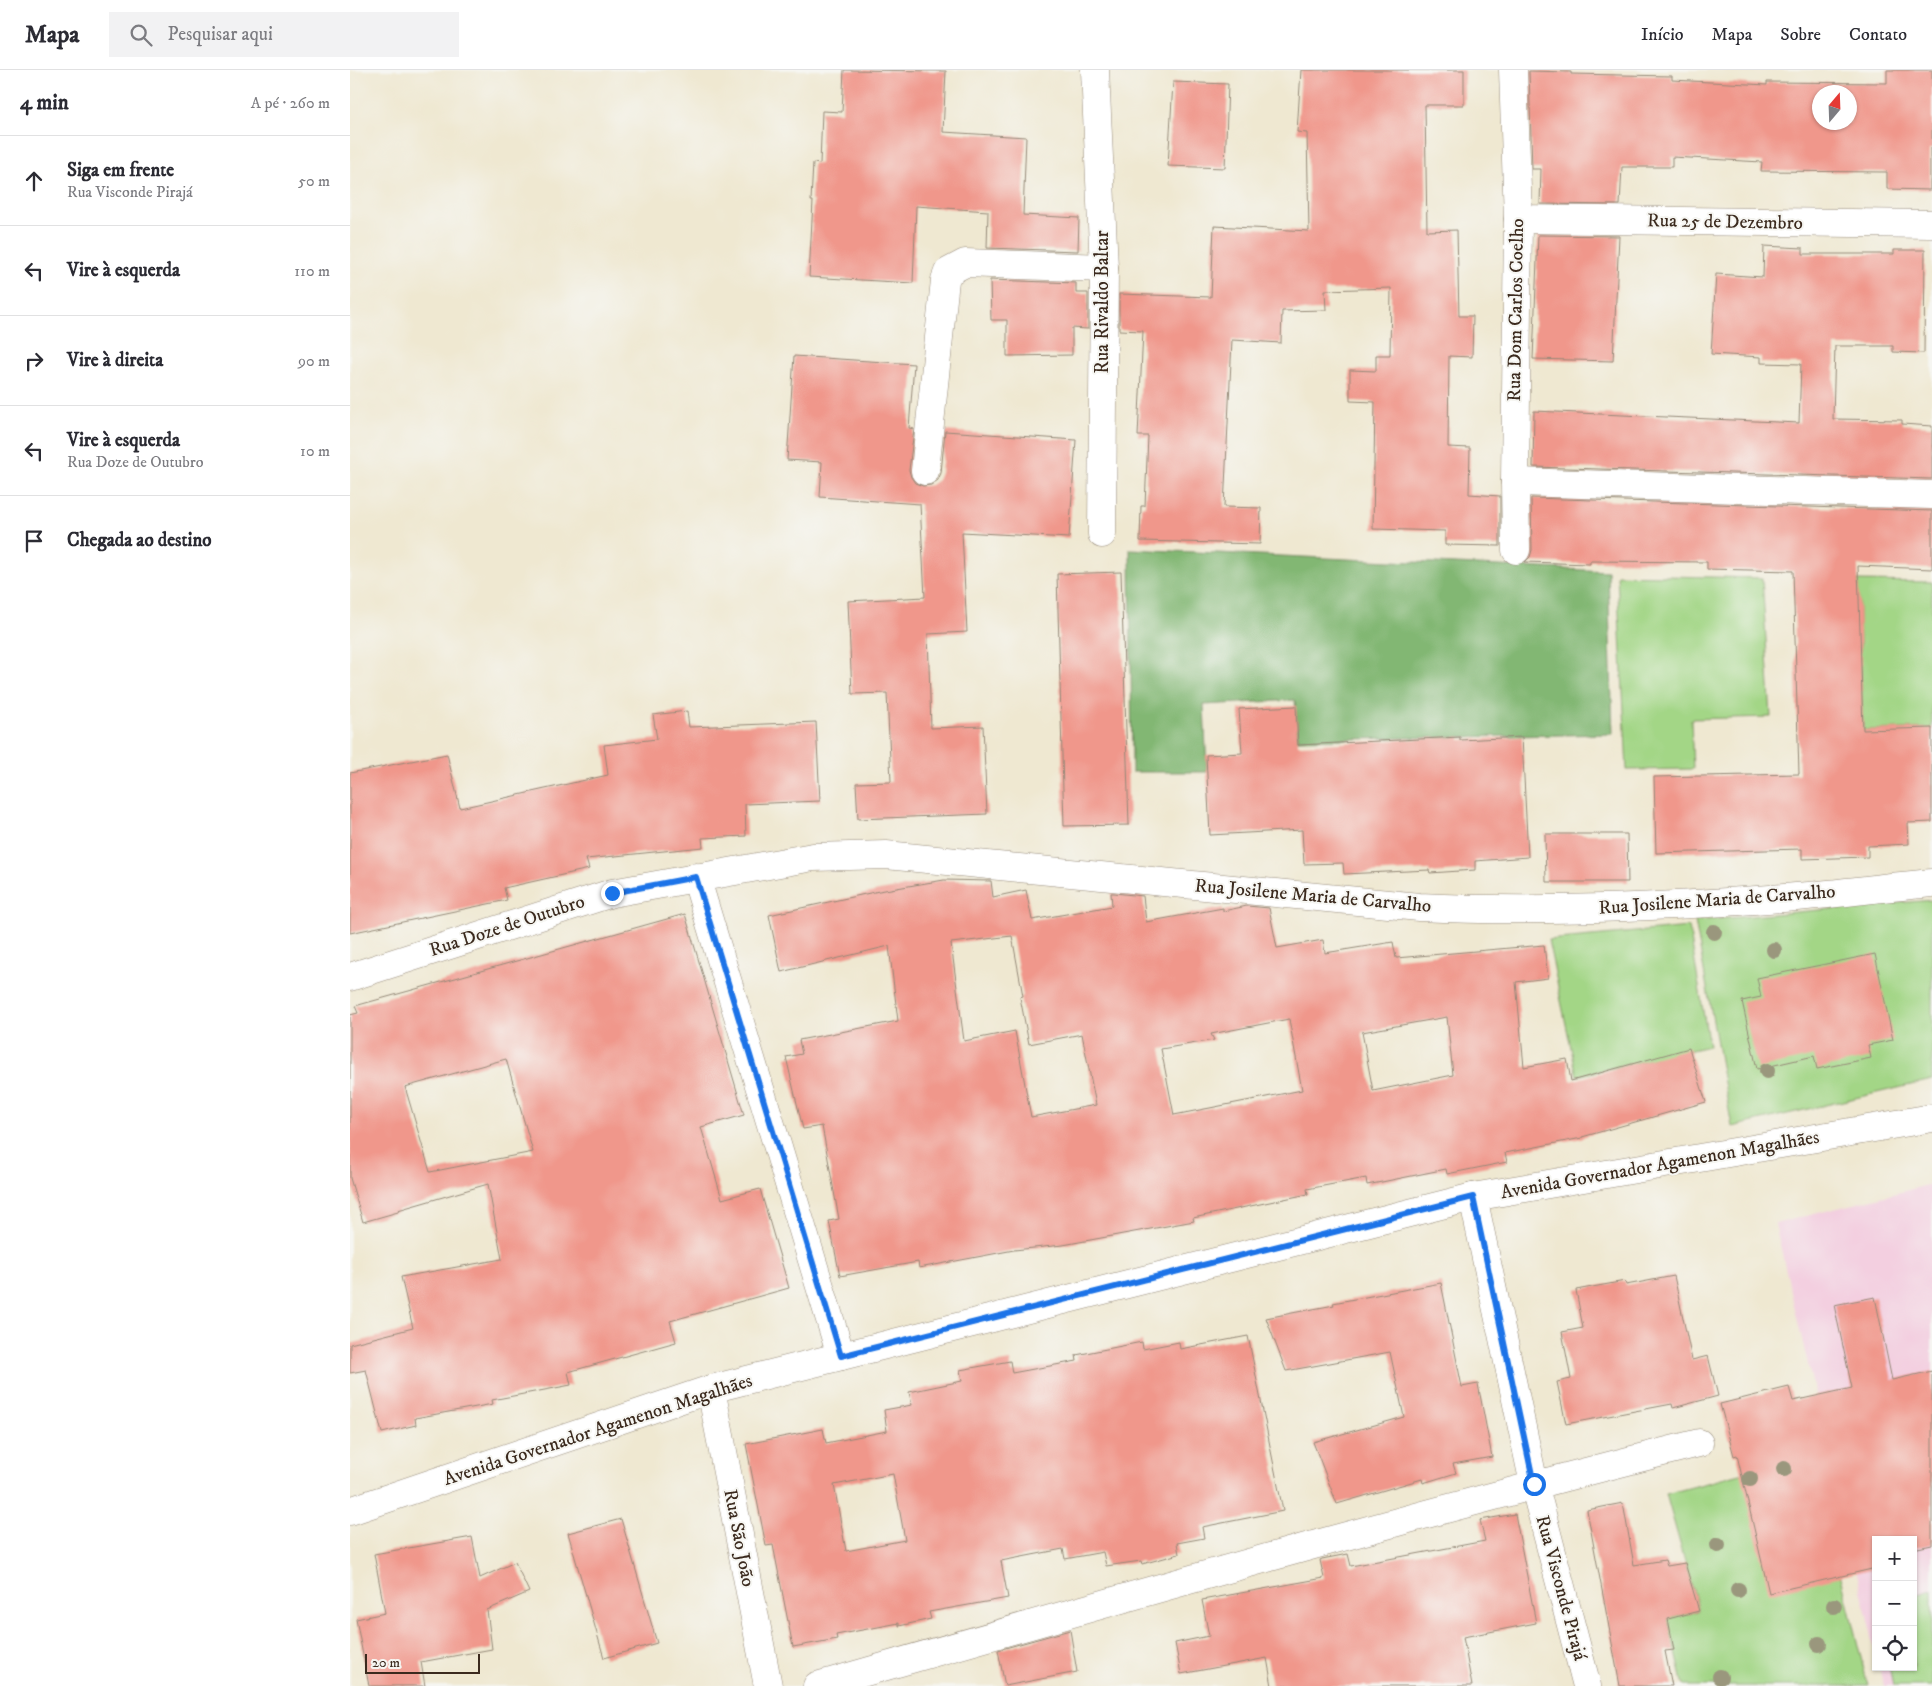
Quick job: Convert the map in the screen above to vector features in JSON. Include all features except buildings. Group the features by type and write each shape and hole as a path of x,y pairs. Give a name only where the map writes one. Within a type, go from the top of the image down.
{"street":[{"name":"Rua Rivaldo Baltar","path":"1095,70 1104,268 1102,534"},
{"name":"Rua Dom Carlos Coelho","path":"1513,70 1518,219 1514,482 1516,550"},
{"name":"Rua 25 de Dezembro","path":"1518,219 1932,224"},
{"path":"925,470 945,280 948,272 964,263 1104,268"},
{"path":"1514,482 1932,495"},
{"name":"Rua Josilene Maria de Carvalho","path":"696,877 813,857 886,855 1409,906 1489,910 1660,906 1797,897 1932,884"},
{"path":"696,877 841,1356"},
{"name":"Rua Doze de Outubro","path":"350,977 612,893 696,877"},
{"name":"Avenida Governador Agamenon Magalhães","path":"350,1511 711,1389 1473,1197 1932,1118"},
{"name":"Rua Visconde Pirajá","path":"1473,1197 1534,1484 1587,1686"},
{"name":"Rua São João","path":"711,1389 768,1686"},
{"path":"817,1686 1108,1602 1534,1484 1699,1443"}],"shaded area":[{"path":"1932,1184 1932,1686 1884,1686 1880,1671 1917,1671 1917,1536 1872,1536 1872,1637 1775,1224"}],"green space":[{"path":"1130,549 1608,571 1613,734 1298,740 1295,700 1204,705 1207,772 1132,772"},
{"path":"1617,575 1762,578 1771,717 1691,719 1693,769 1627,770"},
{"path":"1858,581 1932,582 1932,728 1863,730"},
{"path":"1932,900 1932,1080 1732,1127 1695,921"},
{"path":"1689,927 1709,1046 1577,1076 1548,940"},
{"path":"1811,1455 1868,1686 1684,1686 1668,1619 1699,1611 1666,1494"},
{"path":"1932,1590 1932,1686 1893,1686 1890,1671 1917,1671 1917,1595"}],"route":[{"path":"612,893 696,877 841,1356 1473,1197 1534,1484"}]}
